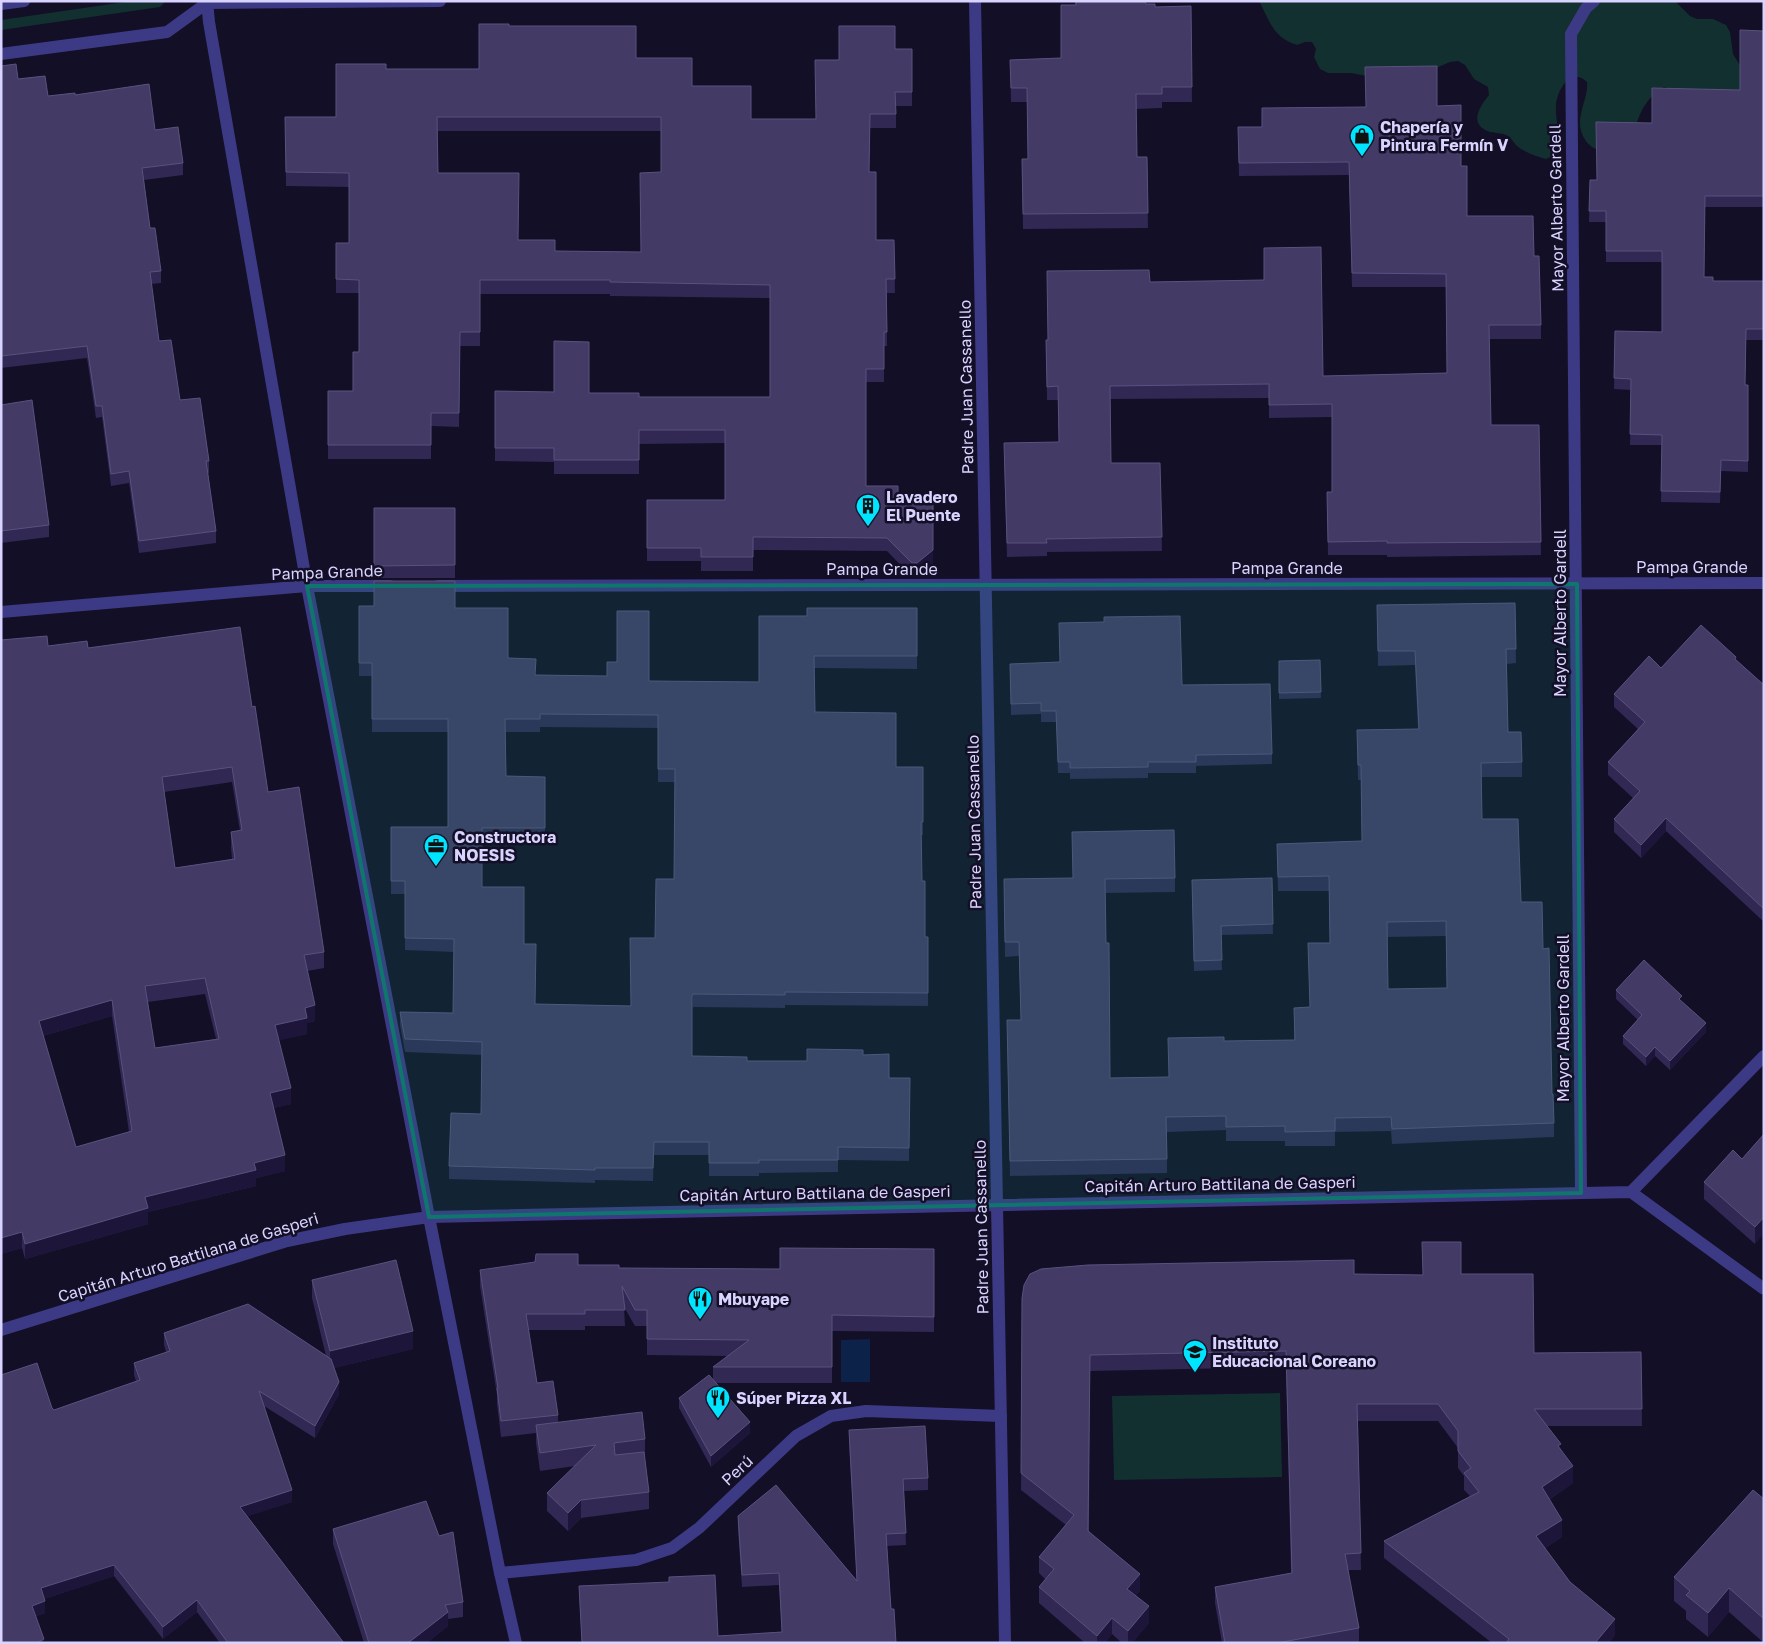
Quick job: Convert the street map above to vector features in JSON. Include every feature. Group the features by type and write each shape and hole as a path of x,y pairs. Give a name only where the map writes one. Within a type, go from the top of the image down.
{"street":[{"path":"1,4 24,1"},
{"path":"1,54 167,32 206,2 440,1"},
{"name":"Padre Juan Cassanello","path":"975,1 1005,1643"},
{"name":"Mayor Alberto Gardell","path":"1581,1193 1571,34 1586,8 1594,1"},
{"path":"206,2 308,586 429,1217 515,1642"},
{"name":"Pampa Grande","path":"427,586 1764,583"},
{"name":"Pampa Grande","path":"1,612 308,586 407,586"},
{"path":"1764,1056 1631,1192 1764,1289"},
{"name":"Capitán Arturo Battilana de Gasperi","path":"1,1330 287,1242 345,1229 429,1217 1631,1192"},
{"name":"Perú","path":"500,1573 636,1560 672,1548 699,1528 796,1436 831,1416 866,1410 1001,1416"}],"highlighted area":[{"path":"1577,584 1581,1193 429,1217 307,586"}],"green space":[{"path":"132,1 163,1 164,3 160,7 1,30 1,20"},
{"path":"1259,1 1675,1 1690,16 1697,19 1713,19 1726,25 1730,32 1733,54 1764,114 1664,87 1654,94 1645,105 1639,116 1636,128 1601,151 1591,146 1581,132 1580,120 1587,82 1575,77 1565,83 1556,103 1557,123 1563,144 1560,152 1546,159 1524,151 1508,136 1490,132 1479,125 1477,120 1479,110 1489,95 1488,87 1474,79 1465,65 1458,61 1436,68 1367,76 1351,73 1328,73 1320,69 1314,57 1316,49 1312,42 1297,45 1282,38 1273,28"},
{"path":"1280,1393 1282,1477 1114,1480 1112,1396"}],"water":[{"path":"870,1339 870,1382 841,1382 841,1340"}],"building":[{"path":"1076,1 1145,1 1146,4 1155,4 1155,7 1191,6 1192,87 1162,87 1162,94 1136,94 1137,157 1147,157 1148,213 1023,214 1022,159 1028,159 1027,88 1011,88 1010,60 1061,58 1061,5 1076,5"},
{"path":"479,24 509,24 509,26 636,26 636,58 692,58 692,86 751,86 751,119 816,119 815,60 839,60 839,26 895,26 895,49 912,49 912,92 895,92 896,114 870,114 869,172 876,172 876,240 894,240 895,279 886,279 887,332 884,332 884,369 866,369 866,486 898,486 898,500 933,500 933,550 917,563 912,563 887,538 753,537 753,557 701,557 701,548 647,548 647,500 725,500 725,430 639,430 639,460 554,460 554,448 495,448 495,391 554,392 554,341 589,342 589,393 639,393 639,397 770,397 770,285 610,282 610,280 480,280 480,332 460,332 459,413 431,413 431,445 328,445 328,391 353,391 353,352 359,352 359,280 336,279 336,243 349,243 349,173 286,172 285,117 336,117 336,64 386,64 386,69 479,69","holes":["437,117 661,117 661,172 640,173 641,252 555,251 555,240 518,240 519,173 438,173"]},
{"path":"1740,30 1764,31 1764,196 1705,196 1704,277 1713,277 1713,281 1764,281 1764,329 1746,329 1745,385 1748,385 1748,461 1721,460 1720,492 1661,491 1662,435 1630,434 1631,379 1614,378 1615,331 1662,332 1662,251 1606,251 1606,211 1589,211 1590,180 1597,180 1596,122 1652,123 1652,88 1740,90"},
{"path":"16,64 18,79 45,76 48,96 75,93 75,95 149,84 155,130 178,127 183,163 142,168 150,228 155,228 161,271 150,272 159,341 171,340 180,400 200,398 209,461 206,461 216,531 139,541 129,471 111,474 102,406 96,406 87,346 1,356 1,66"},
{"path":"1437,66 1437,106 1461,105 1461,166 1467,166 1467,216 1533,216 1534,256 1539,256 1541,325 1489,325 1491,425 1539,425 1541,542 1328,542 1327,492 1332,492 1332,404 1269,405 1269,384 1110,386 1111,463 1160,463 1162,537 1046,539 1047,543 1007,543 1004,443 1059,442 1058,386 1047,387 1047,271 1149,270 1150,282 1264,280 1264,248 1321,247 1323,376 1447,373 1446,274 1352,273 1349,162 1239,163 1238,127 1262,127 1262,108 1366,107 1365,67"},
{"path":"32,400 49,525 1,531 1,405"},
{"path":"374,508 455,508 455,565 374,566"},
{"path":"374,581 455,581 455,608 508,608 508,658 536,659 535,675 607,676 607,662 617,662 617,611 649,611 649,681 759,682 759,616 807,616 807,608 917,608 917,656 814,656 815,712 896,713 896,767 923,767 923,822 921,822 922,881 925,881 925,937 928,937 928,993 785,992 785,995 693,994 692,996 692,1056 747,1057 747,1061 807,1061 807,1049 863,1050 863,1055 889,1054 889,1078 910,1078 909,1148 838,1147 838,1160 759,1160 759,1163 709,1163 709,1142 654,1142 653,1168 595,1168 595,1170 449,1166 451,1113 481,1114 482,1042 405,1039 400,1012 453,1013 454,939 405,938 405,881 391,881 391,827 448,827 448,719 372,719 372,663 359,663 359,606 374,606","holes":["540,714 658,715 658,769 675,769 674,879 656,879 655,938 630,938 631,1006 535,1004 536,944 524,944 524,887 482,887 482,828 545,828 545,777 506,776 505,719 540,719"]},
{"path":"1515,603 1516,649 1506,649 1508,732 1521,732 1522,762 1481,763 1482,819 1518,819 1521,902 1542,902 1543,949 1549,948 1554,1123 1392,1129 1391,1117 1335,1118 1335,1131 1285,1132 1285,1126 1226,1127 1226,1116 1166,1117 1167,1159 1010,1161 1007,1020 1021,1020 1019,942 1005,942 1004,879 1073,878 1072,832 1174,830 1175,878 1105,879 1106,943 1109,943 1110,1078 1169,1077 1168,1038 1224,1037 1224,1041 1295,1040 1294,1008 1310,1007 1308,943 1330,943 1329,876 1278,877 1277,844 1362,841 1361,765 1358,765 1357,730 1419,729 1415,651 1378,651 1377,605","holes":["1446,921 1447,988 1388,989 1387,922"]},
{"path":"1180,616 1182,685 1270,684 1272,754 1196,755 1196,762 1148,762 1148,767 1070,768 1070,762 1058,762 1056,711 1041,711 1041,703 1011,704 1010,664 1060,662 1059,623 1104,622 1104,617"},
{"path":"1701,625 1764,685 1764,909 1666,818 1641,845 1614,819 1640,791 1608,762 1645,722 1614,694 1649,656 1661,668"},
{"path":"240,627 252,707 255,706 268,792 299,787 324,952 304,955 315,1005 305,1008 307,1018 275,1025 291,1088 270,1093 285,1155 254,1163 256,1170 145,1197 148,1208 25,1244 22,1232 1,1238 1,640 47,636 48,646 87,641 88,648","holes":["232,767 242,830 231,832 235,859 175,868 162,777","205,978 219,1039 155,1048 145,986","112,1000 132,1131 76,1147 39,1021"]},
{"path":"1320,660 1321,692 1279,693 1279,661"},
{"path":"1272,878 1273,924 1221,926 1222,960 1194,961 1192,880"},
{"path":"1644,960 1682,996 1679,999 1706,1023 1670,1061 1655,1047 1646,1057 1623,1036 1642,1015 1616,990"},
{"path":"1764,1134 1764,1217 1755,1227 1704,1182 1733,1150 1742,1159"},
{"path":"1422,1242 1461,1242 1461,1274 1533,1274 1534,1353 1641,1352 1642,1409 1534,1409 1561,1444 1558,1446 1573,1466 1542,1487 1562,1520 1536,1536 1570,1582 1615,1619 1595,1643 1506,1643 1509,1639 1384,1541 1479,1492 1464,1473 1471,1468 1458,1451 1458,1431 1438,1404 1357,1404 1361,1553 1345,1554 1359,1628 1277,1643 1225,1643 1215,1587 1292,1573 1286,1351 1090,1355 1088,1531 1140,1574 1127,1589 1149,1606 1128,1631 1112,1618 1097,1636 1039,1587 1054,1569 1039,1557 1074,1515 1021,1473 1022,1298 1024,1285 1030,1274 1041,1269 1088,1265 1354,1260 1354,1274 1423,1275"},
{"path":"780,1248 934,1249 934,1317 832,1315 832,1367 713,1367 749,1340 647,1339 647,1310 635,1310 622,1286 625,1310 585,1310 585,1314 526,1314 537,1383 553,1381 558,1415 501,1421 498,1388 480,1270 535,1262 536,1254 578,1254 578,1265 619,1265 619,1268 780,1269"},
{"path":"396,1260 413,1331 330,1351 312,1280"},
{"path":"248,1304 331,1359 339,1382 315,1426 259,1391 292,1490 240,1507 344,1643 228,1643 197,1600 163,1627 114,1565 41,1588 45,1601 32,1606 44,1639 37,1643 1,1643 1,1375 37,1363 54,1410 140,1380 134,1363 170,1351 164,1333"},
{"path":"709,1375 750,1422 711,1456 679,1398"},
{"path":"642,1412 645,1439 614,1443 615,1455 644,1452 649,1492 581,1500 568,1513 547,1493 596,1445 540,1453 536,1425"},
{"path":"925,1426 928,1478 903,1479 906,1533 886,1534 891,1609 894,1609 896,1643 582,1643 579,1586 669,1582 669,1577 715,1575 718,1636 782,1632 779,1573 742,1575 738,1516 776,1485 857,1581 849,1430"},
{"path":"1753,1490 1764,1499 1764,1619 1729,1588 1708,1613 1686,1595 1690,1591 1674,1577"},
{"path":"426,1501 439,1536 453,1532 463,1602 445,1605 448,1612 408,1643 369,1643 333,1529"}],"place":[{"name":"Chapería y Pintura Fermín V","path":"1362,157"},
{"name":"Lavadero El Puente","path":"868,527"},
{"name":"Constructora NOESIS","path":"436,867"},
{"name":"Mbuyape","path":"700,1320"},
{"name":"Instituto Educacional Coreano","path":"1195,1373"},
{"name":"Súper Pizza XL","path":"718,1419"}]}
